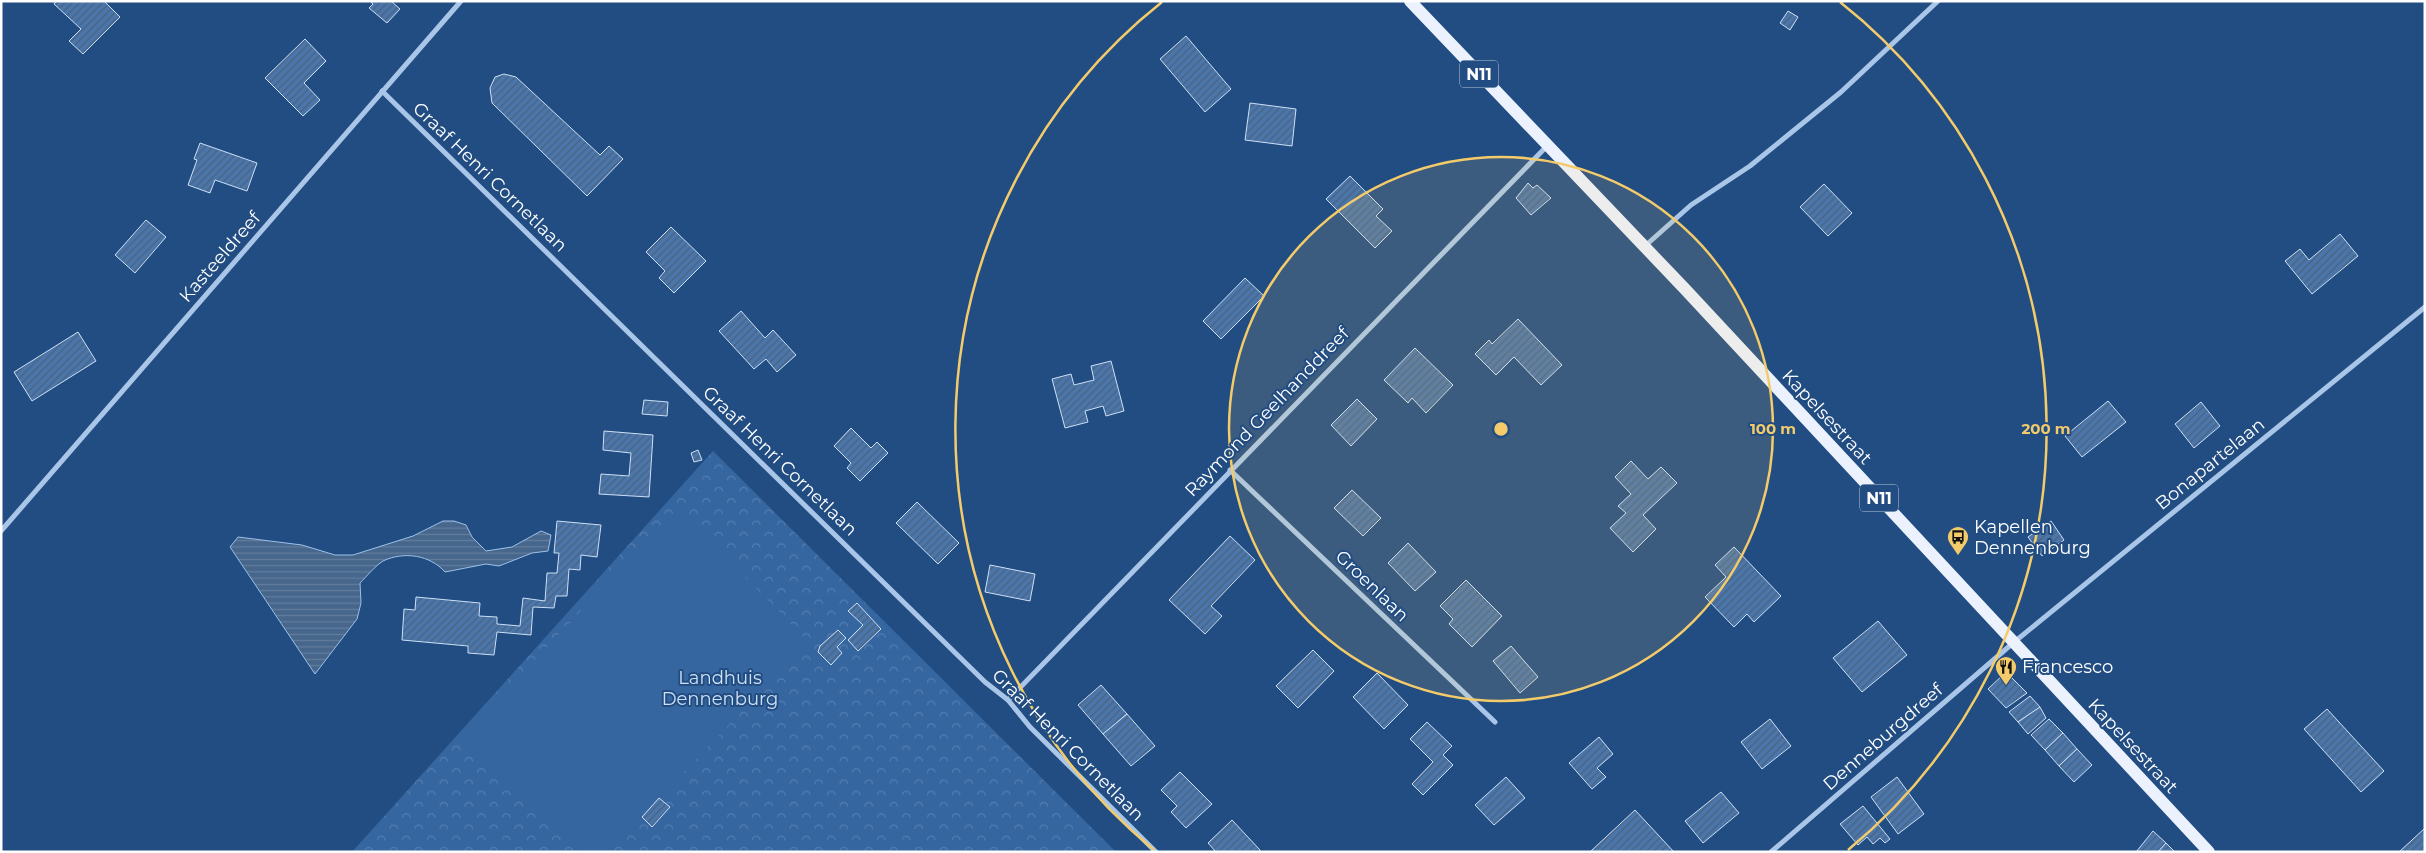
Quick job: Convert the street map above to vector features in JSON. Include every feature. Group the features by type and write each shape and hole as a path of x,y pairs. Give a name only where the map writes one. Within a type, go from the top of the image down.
{"main road":[{"name":"Kapelsestraat","path":"1410,1 1644,246 2209,852"}],"street":[{"name":"Kasteeldreef","path":"1,531 461,1"},
{"path":"1644,246 1691,205 1750,166 1841,92 1938,1"},
{"name":"Graaf Henri Cornetlaan","path":"382,91 978,675 1008,700 1030,727 1156,852"},
{"name":"Raymond Geelhanddreef","path":"1008,700 1548,145"},
{"name":"Bonapartelaan","path":"2013,643 2425,307"},
{"name":"Groenlaan","path":"1230,470 1495,722"},
{"name":"Denneburgdreef","path":"1771,852 2013,643"}],"green space":[{"name":"Landhuis Dennenburg","path":"713,451 1116,852 352,852"},
{"path":"678,508 808,642 607,852 586,852 460,739"}],"shaded area":[{"path":"443,521 454,521 466,525 472,537 486,551 512,547 541,531 551,535 548,551 532,553 499,566 486,564 445,572 432,562 416,556 399,556 383,561 360,583 361,603 357,619 315,674 230,547 238,537 302,545 335,555 353,555 413,536"}],"building":[{"path":"56,1 104,1 120,17 83,54 69,41 81,29 54,4"},
{"path":"370,1 391,1 400,9 387,23 369,8 373,4"},
{"path":"1788,11 1798,17 1790,30 1780,23"},
{"path":"1186,36 1231,89 1205,112 1160,59"},
{"path":"305,39 326,61 304,83 320,100 303,116 265,78"},
{"path":"504,74 516,77 600,155 609,146 623,159 587,196 492,103 490,88 495,77"},
{"path":"1250,103 1296,109 1292,146 1245,140"},
{"path":"200,143 257,163 247,191 215,180 210,193 188,185 197,160 194,159"},
{"path":"1350,176 1383,209 1376,216 1392,231 1375,248 1326,199"},
{"path":"1528,183 1533,188 1537,185 1551,198 1531,215 1516,198"},
{"path":"1824,184 1852,213 1828,236 1800,207"},
{"path":"146,220 166,237 135,273 115,255"},
{"path":"671,227 706,261 674,293 659,278 665,271 646,252"},
{"path":"2340,234 2358,256 2312,294 2285,261 2300,249 2309,260"},
{"path":"1245,278 1264,296 1221,339 1203,321"},
{"path":"741,311 765,338 773,330 796,355 777,372 766,359 754,369 719,331"},
{"path":"1518,319 1562,365 1541,385 1514,357 1496,375 1475,354 1489,340 1492,344"},
{"path":"78,332 96,361 32,401 14,372"},
{"path":"1415,348 1453,385 1426,413 1412,398 1408,403 1384,380"},
{"path":"1111,361 1124,411 1106,416 1103,406 1085,411 1088,422 1065,428 1052,379 1071,374 1074,385 1094,380 1091,366"},
{"path":"1357,399 1377,419 1351,446 1331,425"},
{"path":"644,400 668,402 667,416 642,414"},
{"path":"2108,401 2126,422 2082,457 2065,436"},
{"path":"2201,402 2220,426 2194,448 2175,424"},
{"path":"851,428 871,448 877,442 888,453 860,481 847,468 851,463 834,446"},
{"path":"604,431 653,435 649,497 599,494 601,474 629,476 631,453 603,450"},
{"path":"698,450 702,460 694,462 691,453"},
{"path":"1631,461 1648,479 1661,467 1677,483 1643,515 1656,529 1633,552 1610,528 1626,513 1618,506 1631,494 1615,477"},
{"path":"1352,490 1381,518 1363,536 1334,508"},
{"path":"917,502 959,543 938,564 896,523"},
{"path":"557,521 601,525 597,557 581,555 580,570 569,569 567,596 556,596 554,608 533,607 531,635 497,632 494,655 468,653 468,646 402,640 404,609 415,610 416,597 480,603 479,616 497,617 497,624 520,626 523,598 545,601 547,573 557,573 559,553 554,553"},
{"path":"2051,521 2064,540 2042,556 2028,537"},
{"path":"1230,536 1255,560 1211,606 1222,616 1205,634 1169,600"},
{"path":"1408,543 1436,572 1415,591 1388,563"},
{"path":"1734,547 1781,596 1754,622 1747,614 1734,627 1705,597 1726,577 1715,565"},
{"path":"990,565 1035,574 1030,601 985,592"},
{"path":"1466,580 1502,616 1472,647 1449,624 1453,619 1440,606"},
{"path":"857,603 881,629 858,651 848,640 863,625 848,611"},
{"path":"1878,621 1907,655 1862,692 1833,658"},
{"path":"838,630 846,638 837,647 842,653 831,665 818,652 820,646"},
{"path":"1511,646 1538,677 1520,693 1493,661"},
{"path":"1313,650 1334,671 1298,708 1276,686"},
{"path":"2006,672 2027,693 2006,708 1988,689"},
{"path":"1377,673 1408,705 1384,729 1353,697"},
{"path":"1101,685 1127,714 1103,734 1078,705"},
{"path":"2030,696 2040,707 2018,722 2009,712"},
{"path":"2040,707 2046,718 2028,734 2018,722"},
{"path":"2327,709 2384,771 2361,792 2304,729"},
{"path":"1127,714 1155,746 1131,766 1103,734"},
{"path":"1770,719 1791,746 1762,769 1741,742"},
{"path":"2049,719 2063,733 2045,750 2031,735"},
{"path":"1427,722 1452,746 1443,755 1453,765 1423,795 1412,784 1433,762 1410,739"},
{"path":"2063,733 2077,749 2059,766 2045,750"},
{"path":"1599,737 1613,754 1597,768 1606,777 1592,789 1569,763"},
{"path":"2077,749 2092,765 2074,782 2059,766"},
{"path":"1180,772 1212,804 1186,828 1171,812 1177,806 1161,790"},
{"path":"1506,777 1525,798 1494,825 1475,805"},
{"path":"1897,777 1924,814 1898,834 1871,797"},
{"path":"1721,792 1739,813 1703,843 1685,821"},
{"path":"659,798 670,807 652,827 642,817"},
{"path":"1863,806 1890,839 1885,843 1880,838 1873,844 1867,837 1858,845 1840,824"},
{"path":"1635,810 1674,852 1591,851"},
{"path":"1232,820 1260,850 1259,852 1216,852 1208,843"},
{"path":"2425,828 2425,852 2399,852"},
{"path":"2153,831 2166,843 2158,852 2136,852"},
{"path":"2166,843 2175,852 2158,852"}],"place":[{"name":"Kapellen Dennenburg","path":"1958,556"},
{"name":"Francesco","path":"2006,686"}]}
